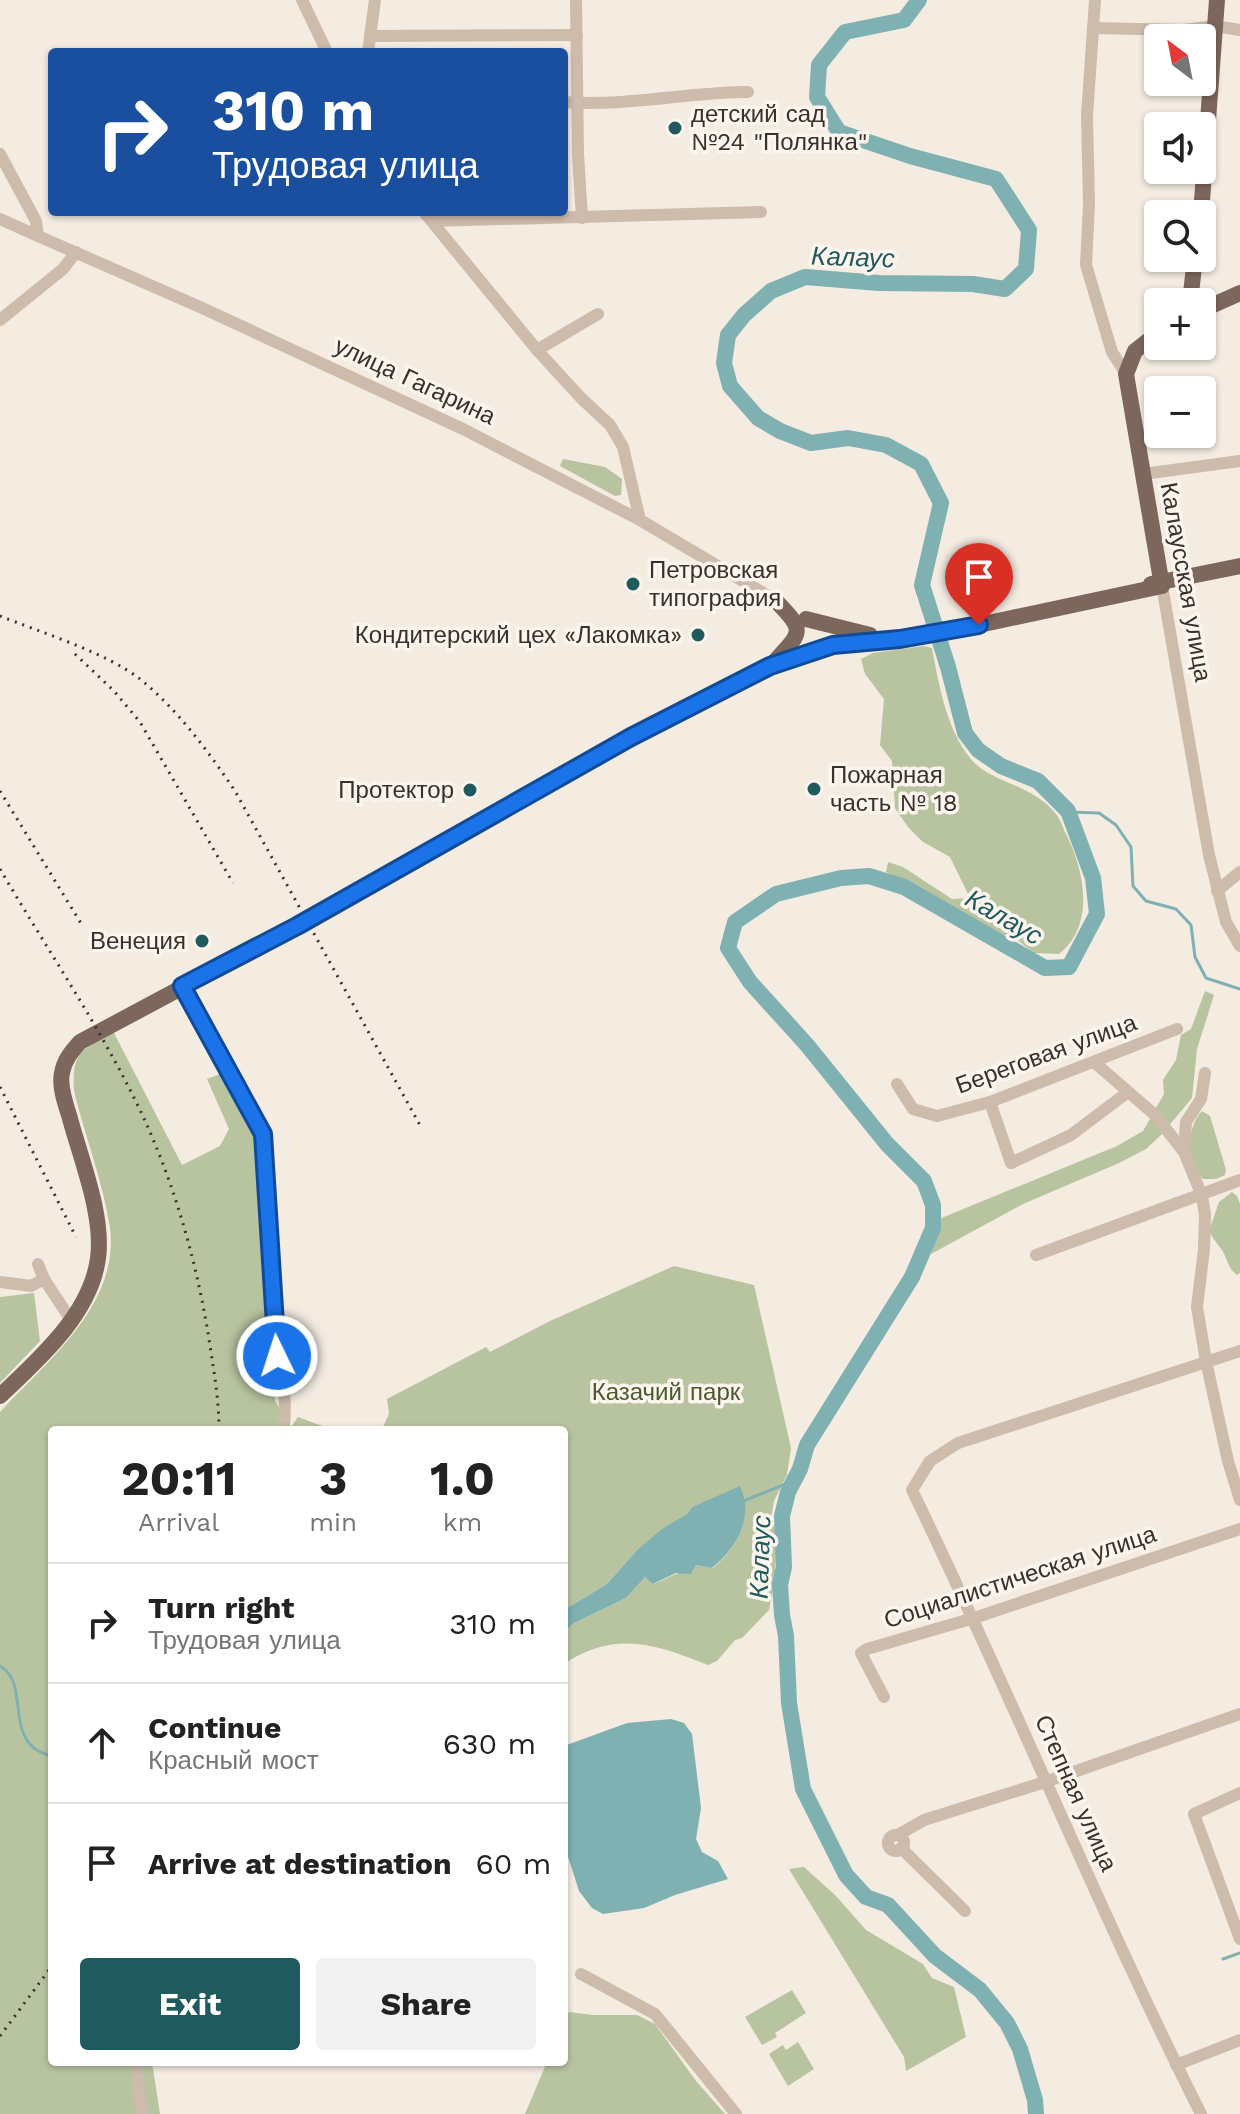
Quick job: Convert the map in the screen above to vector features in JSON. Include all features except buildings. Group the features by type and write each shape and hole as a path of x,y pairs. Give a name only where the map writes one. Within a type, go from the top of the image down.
{"main road":[{"path":"1215,24 1217,0"},
{"path":"1202,200 1210,96"},
{"path":"1216,304 1240,293"},
{"path":"1126,374 1135,351 1144,344"},
{"name":"Калаусская улица","path":"1126,374 1161,584"},
{"path":"2,1393 71,1320 85,1297 98,1259 95,1210 61,1075 68,1056 80,1042 297,926 631,737 770,666 833,645 900,639 979,625 1045,606 1240,566"},
{"path":"770,666 796,639 798,628 775,600"},
{"name":"улица Гагарина","path":"775,600 806,619 833,645"},
{"path":"806,619 864,635 900,639"}],"street":[{"path":"302,0 325,48"},
{"path":"368,48 375,0"},
{"path":"576,0 582,218"},
{"name":"Калаусская улица","path":"1095,0 1087,116 1089,204 1086,265 1112,352 1126,374"},
{"path":"1216,26 1240,30"},
{"path":"1093,28 1144,29"},
{"path":"370,36 577,35"},
{"path":"568,102 748,92"},
{"path":"0,154 31,210 38,236"},
{"path":"428,216 582,218 761,212"},
{"path":"428,216 537,350 610,425 623,447 640,520"},
{"name":"улица Гагарина","path":"0,219 463,429 640,520 775,600"},
{"path":"0,320 63,269 76,252"},
{"path":"537,350 598,314"},
{"path":"1143,474 1240,461"},
{"name":"Калаусская улица","path":"1161,584 1217,891 1226,922 1240,946"},
{"path":"1217,891 1240,872"},
{"path":"182,986 263,1134 284,1426"},
{"name":"Береговая улица","path":"897,1084 913,1109 937,1116 990,1102 1177,1029"},
{"path":"1094,1062 1155,1115 1184,1152 1202,1196 1204,1249 1197,1307 1206,1361 1234,1459 1240,1500"},
{"path":"1184,1152 1186,1122 1201,1099 1205,1073"},
{"path":"990,1102 1011,1163 1071,1135 1128,1092"},
{"path":"1036,1255 1240,1180"},
{"path":"38,1264 44,1279 71,1320"},
{"path":"0,1282 31,1286 44,1279"},
{"path":"1206,1361 1240,1351"},
{"name":"Степная улица","path":"1201,2114 1045,1782 974,1618 912,1490 930,1461 958,1443 1206,1361"},
{"name":"Социалистическая улица","path":"884,1697 861,1653 1240,1529"},
{"path":"965,1911 899,1842 924,1820 1045,1782 1240,1714"},
{"path":"1240,1793 1194,1814 1240,1939"},
{"path":"581,1974 655,2014 736,2114"},
{"path":"1176,2065 1240,2040"},
{"path":"138,2066 142,2114"}],"green space":[{"path":"563,459 605,467 622,479 621,495 615,496 560,466"},
{"path":"924,646 932,648 949,720 970,758 979,767 1046,804 1058,816 1067,836 1082,882 1082,914 1078,929 1059,954 1034,953 1011,935 1001,935 886,872 888,862 903,867 952,899 970,898 950,857 923,842 895,808 892,761 880,745 884,699 865,674 861,659 873,653"},
{"path":"1205,991 1214,995 1197,1049 1192,1098 1162,1134 1146,1149 1023,1204 931,1254 939,1219 1117,1146 1143,1131 1164,1094 1163,1080 1176,1060 1181,1035 1191,1029"},
{"path":"113,1031 182,1165 220,1146 229,1129 207,1079 223,1073 255,1139 275,1401 290,1426 48,1426 48,2066 153,2066 160,2114 0,2114 0,1412 76,1330 104,1282 110,1256 110,1228 74,1091 77,1060 93,1043"},
{"path":"1202,1111 1210,1116 1226,1170 1225,1175 1216,1179 1203,1179 1193,1164 1191,1136"},
{"path":"1232,1192 1240,1204 1240,1273 1237,1275 1209,1231 1219,1202"},
{"name":"Казачий парк","path":"674,1266 754,1285 791,1448 787,1475 774,1501 771,1518 777,1534 775,1577 769,1610 717,1661 708,1665 653,1646 618,1644 583,1653 568,1662 568,1628 626,1598 645,1577 654,1584 696,1565 713,1568 729,1552 744,1521 744,1498 740,1487 692,1507 687,1514 637,1550 607,1584 568,1608 568,1426 383,1426 389,1414 387,1399 486,1347 490,1352 550,1321"},
{"path":"34,1293 40,1341 0,1383 0,1297"},
{"path":"298,1417 322,1426 292,1426"},
{"path":"804,1867 836,1896 866,1930 923,1964 932,1978 954,1987 966,2037 906,2071 904,2057 789,1869"},
{"path":"792,1990 806,2013 762,2045 745,2017"},
{"path":"568,2014 637,2015 655,2024 696,2081 725,2114 525,2114 545,2066 568,2066"},
{"path":"798,2042 814,2069 788,2086 769,2054 783,2045 786,2050"}],"water":[{"path":"740,1486 744,1498 744,1521 741,1532 721,1560 712,1568 696,1565 691,1574 676,1573 653,1584 645,1577 626,1598 568,1628 568,1608 607,1584 637,1550 662,1529 687,1514 692,1507"},
{"path":"671,1719 684,1723 692,1734 701,1808 696,1839 702,1852 718,1861 728,1879 644,1908 603,1914 592,1908 579,1891 568,1857 568,1745 627,1723"}],"waterway":[{"name":"Калаус","path":"919,0 904,20 845,32 819,65 817,97 839,132 910,156 996,179 1029,230 1026,269 1005,289 973,284 879,283 805,277 771,291 744,315 728,335 724,363 730,386 758,418 780,431 811,443 848,438 886,445 921,464 941,503 922,585 965,733 978,750 1001,766 1038,781 1068,811 1093,878 1097,914 1069,967 1045,968 904,887 869,876 841,878 776,894 735,922 728,948 750,982 807,1045 887,1144 924,1181 933,1205 933,1228 912,1277 807,1445 782,1516 782,1615 789,1703 803,1789 846,1875 866,1897 888,1905 935,1956 980,1990 1007,2023 1020,2049 1036,2114"},
{"path":"1068,812 1099,813 1116,825 1131,847 1133,886 1146,901 1176,909 1191,925 1195,957 1206,978 1240,989"},
{"path":"741,1502 793,1481"},
{"path":"0,1666 13,1683 26,1739 48,1755"},
{"path":"1223,1959 1240,1953"}],"railway":[{"path":"0,616 73,644 126,669 154,691 192,732 235,791 421,1127"},
{"path":"75,654 114,691 140,722 233,883"},
{"path":"0,791 82,925"},
{"path":"0,869 113,1059 157,1148 184,1226 197,1279 214,1369 219,1426"},
{"path":"0,1087 76,1237"},
{"path":"0,2036 48,1971"}],"place":[{"name":"детский сад №24 \"Полянка\"","path":"675,128"},
{"name":"Петровская типография","path":"633,584"},
{"name":"Кондитерский цех «Лакомка»","path":"698,635"},
{"name":"Пожарная часть № 18","path":"814,789"},
{"name":"Протектор","path":"470,790"},
{"name":"Венеция","path":"202,941"}],"route":[{"path":"277,1356 263,1134 182,986 297,926 631,737 770,666 833,645 900,639 979,625"}]}
